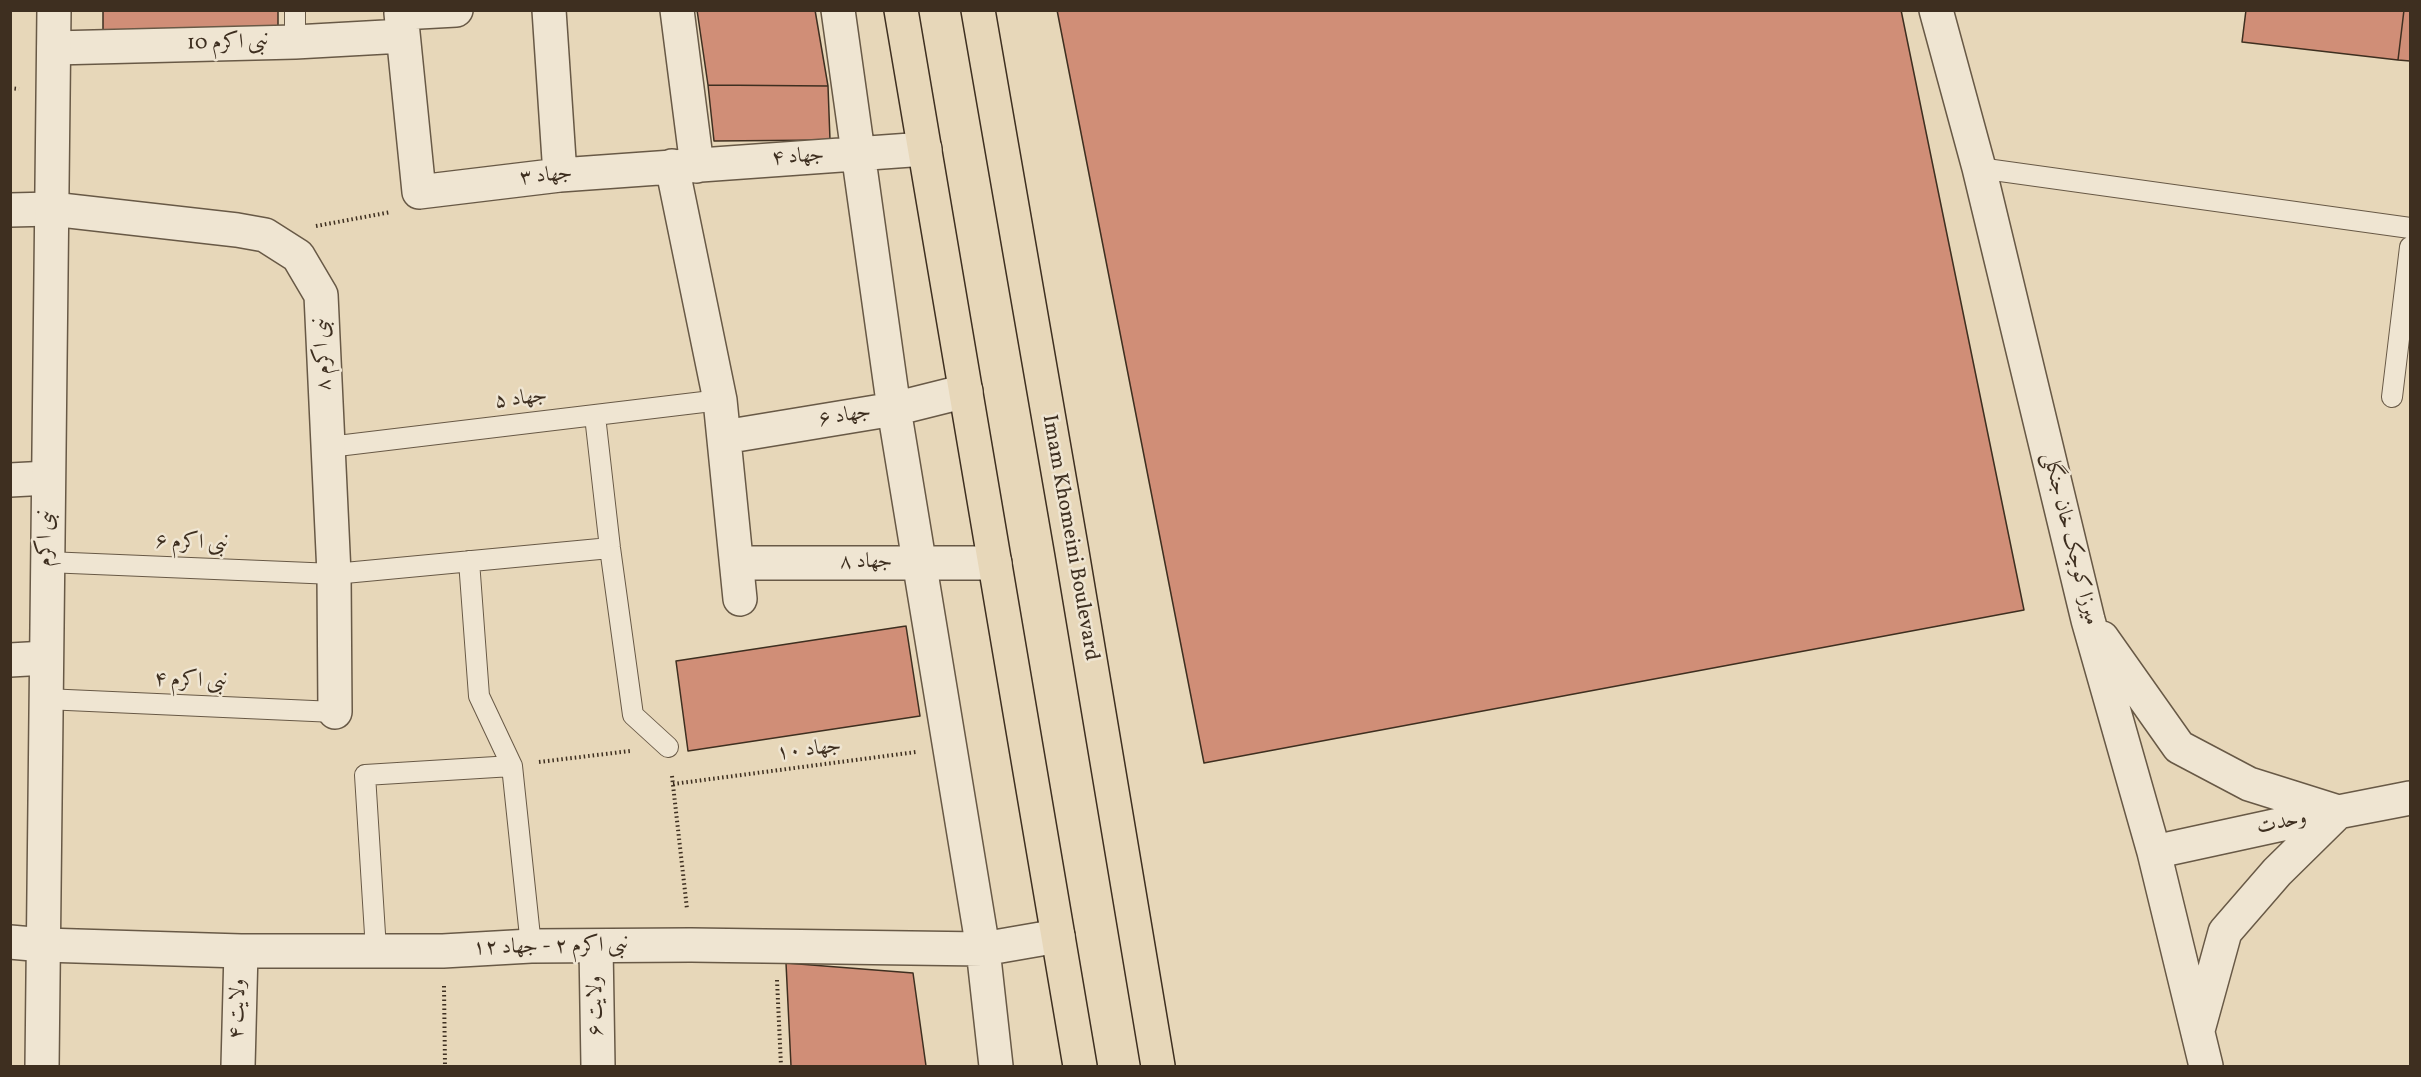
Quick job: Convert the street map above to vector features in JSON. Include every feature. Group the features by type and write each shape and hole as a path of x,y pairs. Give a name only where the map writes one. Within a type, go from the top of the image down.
{"main road":[{"path":"901,10 1080,1066"},
{"name":"Imam Khomeini Boulevard","path":"978,10 1158,1066"}],"street":[{"name":"نبی اکرم","path":"42,1066 54,10"},
{"name":"نبی اکرم 10","path":"54,48 295,42 402,24 456,10"},
{"path":"549,10 560,174"},
{"path":"677,10 684,166 720,400 740,599"},
{"path":"838,10 894,409 983,949 996,1066"},
{"name":"میرزا کوچک خان جنگلی","path":"1936,10 1979,168 2088,620 2154,852 2206,1066"},
{"path":"402,24 419,192"},
{"name":"جهاد ۴","path":"684,166 925,149"},
{"name":"جهاد ۳","path":"419,192 560,174 684,166"},
{"name":"نبی اکرم ۸","path":"10,210 52,209 237,230 265,235 298,256 321,295 334,574 335,712"},
{"name":"جهاد ۶","path":"724,437 894,409 966,392"},
{"path":"10,480 48,478"},
{"name":"جهاد ۸","path":"736,563 995,563"},
{"path":"2088,620 2179,747 2249,784 2338,812 2277,872 2225,933 2198,1032"},
{"path":"10,660 46,658"},
{"name":"وحدت","path":"2154,852 2410,798"},
{"name":"نبی اکرم ۲ - جهاد ۱۲","path":"10,942 241,951 443,951 531,946 691,945 983,949 1058,936"},
{"name":"ولایت ۶","path":"596,946 598,1066"},
{"name":"ولایت ۴","path":"238,1066 241,951"}],"lane":[{"path":"295,10 295,42"},
{"path":"1979,168 2410,228"},
{"path":"2392,397 2410,247"},
{"name":"جهاد ۵","path":"329,447 720,400"},
{"path":"594,416 633,715 668,747"},
{"name":"نبی اکرم ۶","path":"47,562 334,574 610,548"},
{"path":"469,561 479,696 512,766 531,946"},
{"name":"نبی اکرم ۴","path":"45,699 335,712"},
{"path":"376,950 365,775 512,766"}],"path":[{"path":"265,235 400,211 419,192"},
{"path":"512,766 668,747 691,945"},
{"name":"جهاد ۱۰","path":"672,784 950,747"},
{"path":"775,946 781,1066"},
{"path":"443,951 445,1066"}],"building":[{"path":"103,10 278,10 278,33 103,32"},
{"path":"697,10 815,10 828,86 708,85"},
{"path":"1057,10 1901,10 2024,610 1204,763"},
{"path":"2246,10 2404,10 2398,60 2242,42"},
{"path":"2404,10 2410,10 2410,61 2398,60"},
{"path":"708,85 828,86 830,140 714,141"},
{"path":"906,626 920,716 688,751 676,661"},
{"path":"786,963 913,973 926,1066 791,1066"}]}
